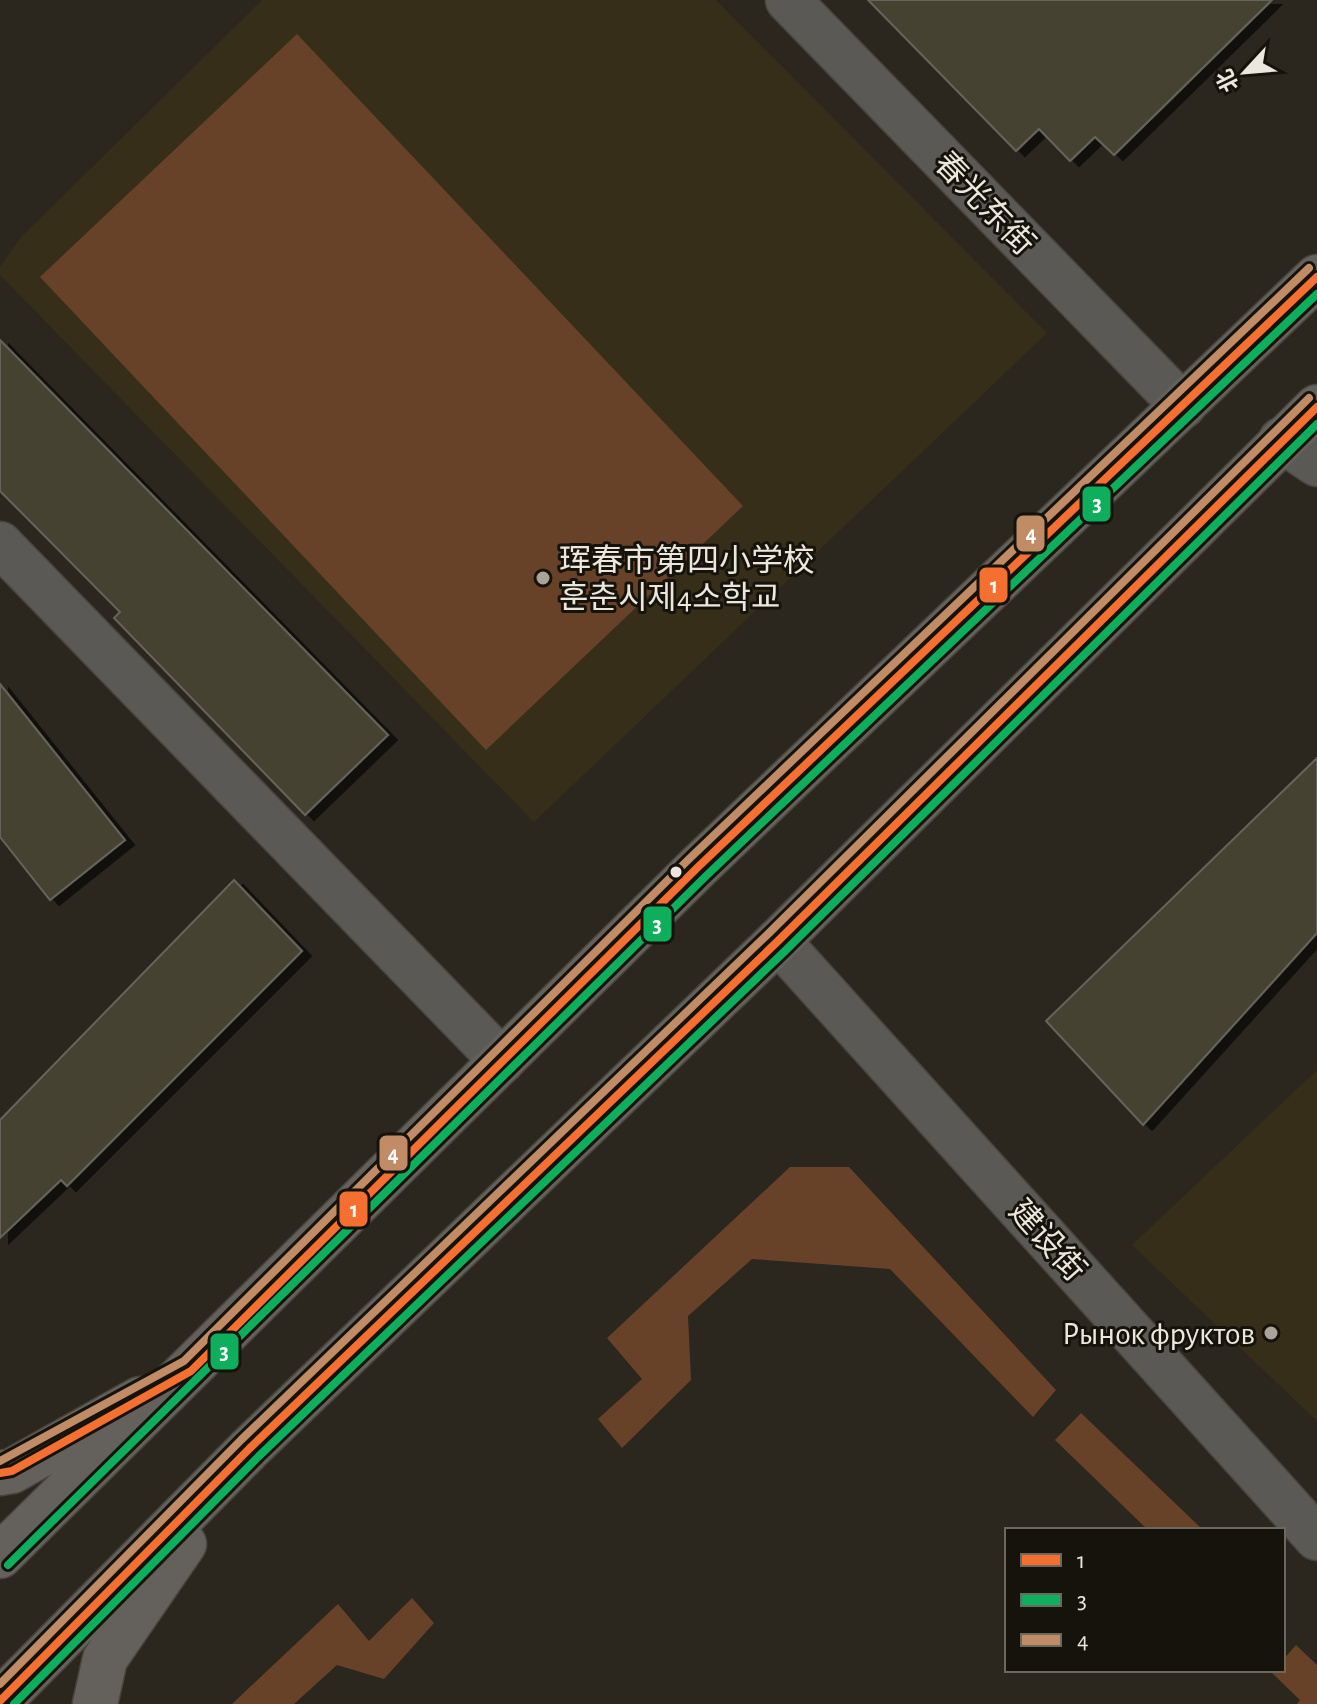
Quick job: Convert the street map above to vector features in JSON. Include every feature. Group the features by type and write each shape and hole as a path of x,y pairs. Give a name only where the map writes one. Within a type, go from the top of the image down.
{"main road":[{"path":"0,1556 191,1371 697,868 1317,277"},
{"path":"0,1701 250,1448 778,941 1317,407"},
{"path":"0,1473 12,1471 191,1371"},
{"path":"95,1704 105,1659 250,1448"}],"street":[{"name":"春光东街","path":"788,0 1183,406"},
{"path":"1281,440 1317,464"},
{"path":"0,544 502,1061"},
{"name":"建设街","path":"778,941 1317,1538"}],"shaded area":[{"name":"珲春市第四小学校 훈춘시제4소학교","path":"262,0 716,0 1047,333 534,822 0,275 0,267 21,237"},
{"path":"297,34 743,506 486,750 40,277"},
{"name":"Рынок фруктов","path":"1317,1070 1317,1421 1132,1245"},
{"path":"790,1167 849,1167 1056,1390 1033,1417 890,1269 752,1259 688,1316 691,1380 622,1448 598,1419 642,1379 607,1338"},
{"path":"1081,1413 1201,1528 1146,1528 1055,1440"},
{"path":"412,1598 434,1623 384,1679 337,1665 294,1704 232,1704 338,1604 369,1641"},
{"path":"1296,1645 1317,1665 1317,1704 1297,1704 1300,1700 1271,1672 1285,1672 1285,1658"}],"building":[{"path":"868,0 1272,0 1114,155 1095,137 1070,161 1039,129 1016,151"},
{"path":"0,340 388,735 305,815 114,618 120,612 0,491"},
{"path":"0,684 125,840 50,900 0,837"},
{"path":"1317,758 1317,933 1143,1125 1046,1021"},
{"path":"234,880 302,951 67,1186 61,1180 0,1238 0,1120"}],"transit line":[{"name":"4","path":"0,1461 184,1361 689,859 1309,268"},
{"name":"1","path":"0,1473 12,1471 191,1371 697,868 1317,277"},
{"name":"3","path":"8,1565 705,877 1317,294"},
{"name":"4","path":"0,1684 242,1439 770,932 1309,398"},
{"name":"1","path":"0,1701 250,1448 778,941 1317,407"},
{"name":"3","path":"14,1704 258,1457 786,950 1317,424"}],"place":[{"name":"珲春市第四小学校 훈춘시제4소학교","path":"543,578"},
{"name":"Рынок фруктов","path":"1271,1333"}]}
